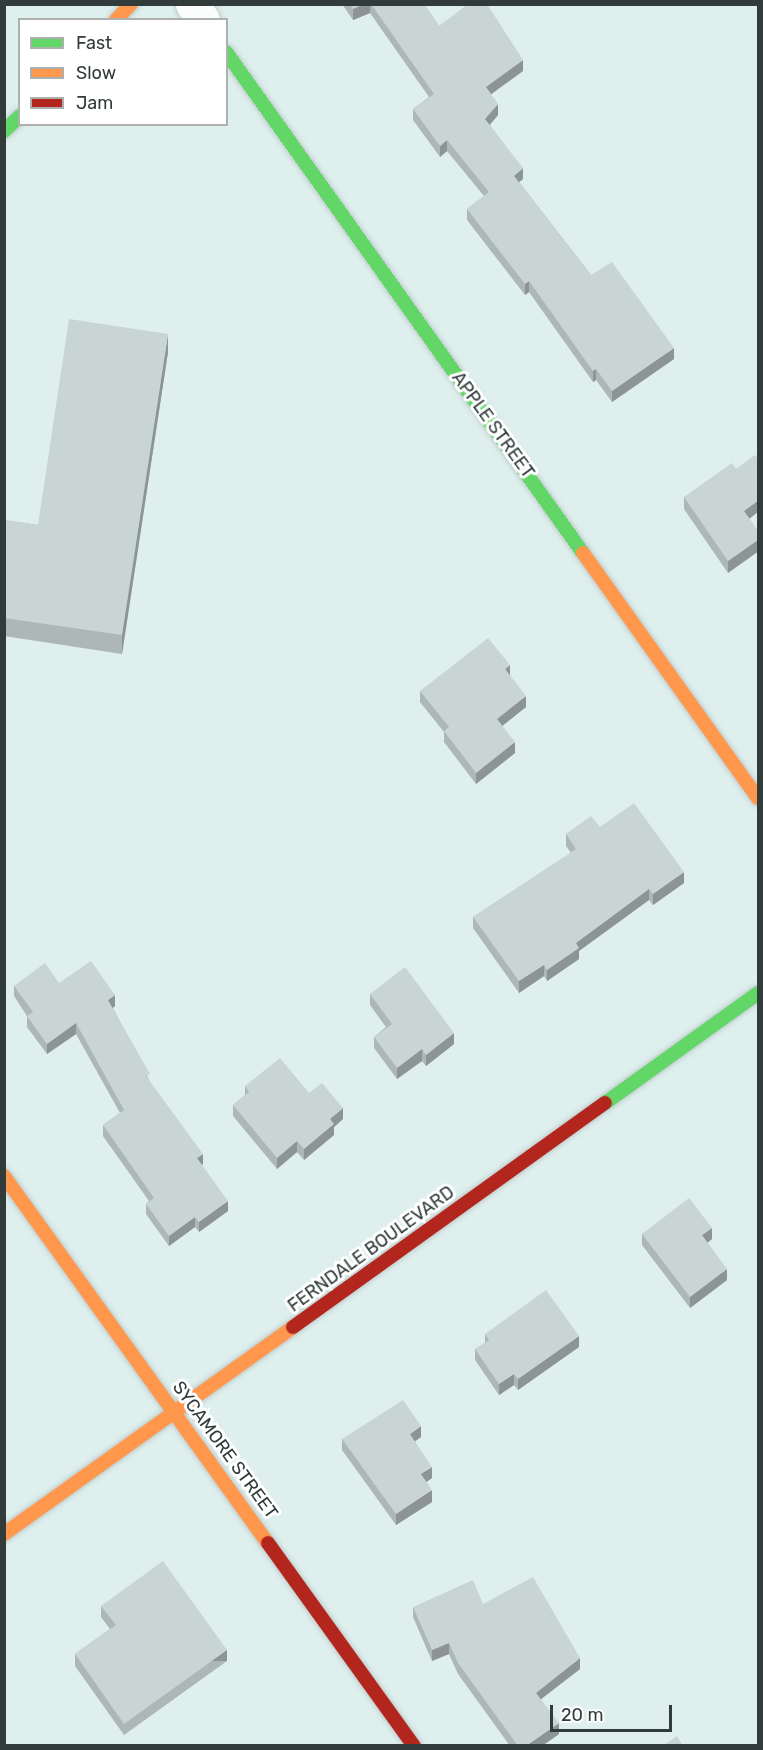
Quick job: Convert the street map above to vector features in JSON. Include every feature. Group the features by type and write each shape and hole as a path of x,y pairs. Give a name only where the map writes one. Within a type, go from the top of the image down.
{"street":[{"path":"118,18 131,4"},
{"path":"192,4 202,18"},
{"name":"APPLE STREET","path":"228,55 759,798"},
{"path":"4,131 18,118"},
{"name":"FERNDALE BOULEVARD","path":"4,1534 759,993"},
{"name":"SYCAMORE STREET","path":"4,1176 414,1746"}],"building":[{"path":"350,4 364,4 353,9"},
{"path":"371,4 424,4 439,26 468,4 487,4 523,60 486,87 498,104 485,119 523,168 514,176 591,275 612,262 674,348 612,391 596,369 593,371 529,281 525,284 467,209 489,192 447,140 440,146 413,109 434,94"},
{"path":"69,319 168,334 122,635 4,618 4,520 38,525"},
{"path":"755,455 759,459 759,500 744,511 759,532 759,539 728,561 684,497 732,463 736,469"},
{"path":"488,638 510,665 505,669 526,696 497,719 515,742 476,773 444,731 449,727 420,691"},
{"path":"634,803 684,872 653,894 649,889 576,943 579,948 547,970 544,965 519,981 473,917 576,849 566,834 591,816 600,827"},
{"path":"91,961 115,995 108,1000 150,1074 146,1076 203,1154 197,1158 228,1201 199,1222 195,1217 169,1236 146,1204 154,1198 103,1125 124,1110 76,1023 47,1044 27,1016 33,1012 14,986 45,963 59,983"},
{"path":"405,967 454,1033 426,1055 422,1049 397,1068 374,1037 392,1024 370,994"},
{"path":"280,1058 309,1093 322,1083 343,1108 330,1119 334,1124 304,1149 297,1141 277,1158 233,1105 249,1092 245,1086"},
{"path":"689,1198 712,1228 702,1235 727,1269 690,1297 642,1234"},
{"path":"546,1290 579,1336 518,1379 514,1374 499,1384 475,1349 489,1340 485,1334"},
{"path":"403,1400 421,1426 410,1434 432,1467 421,1474 432,1490 396,1514 342,1439"},
{"path":"163,1561 227,1650 124,1724 75,1654 116,1625 101,1606"},
{"path":"533,1577 580,1658 536,1693 559,1723 526,1746 518,1746 458,1663 449,1643 432,1650 413,1607 473,1580 483,1604"},
{"path":"677,1736 683,1746 663,1746"}],"traffic: fast":[{"path":"228,55 583,553"},
{"path":"4,131 18,118"},
{"path":"605,1103 758,993"}],"traffic: slow":[{"path":"118,18 131,4"},
{"path":"583,553 758,798"},
{"path":"4,1176 268,1543"},
{"path":"4,1534 293,1327"}],"traffic: jam":[{"path":"293,1327 605,1103"},
{"path":"268,1543 414,1746"}]}
